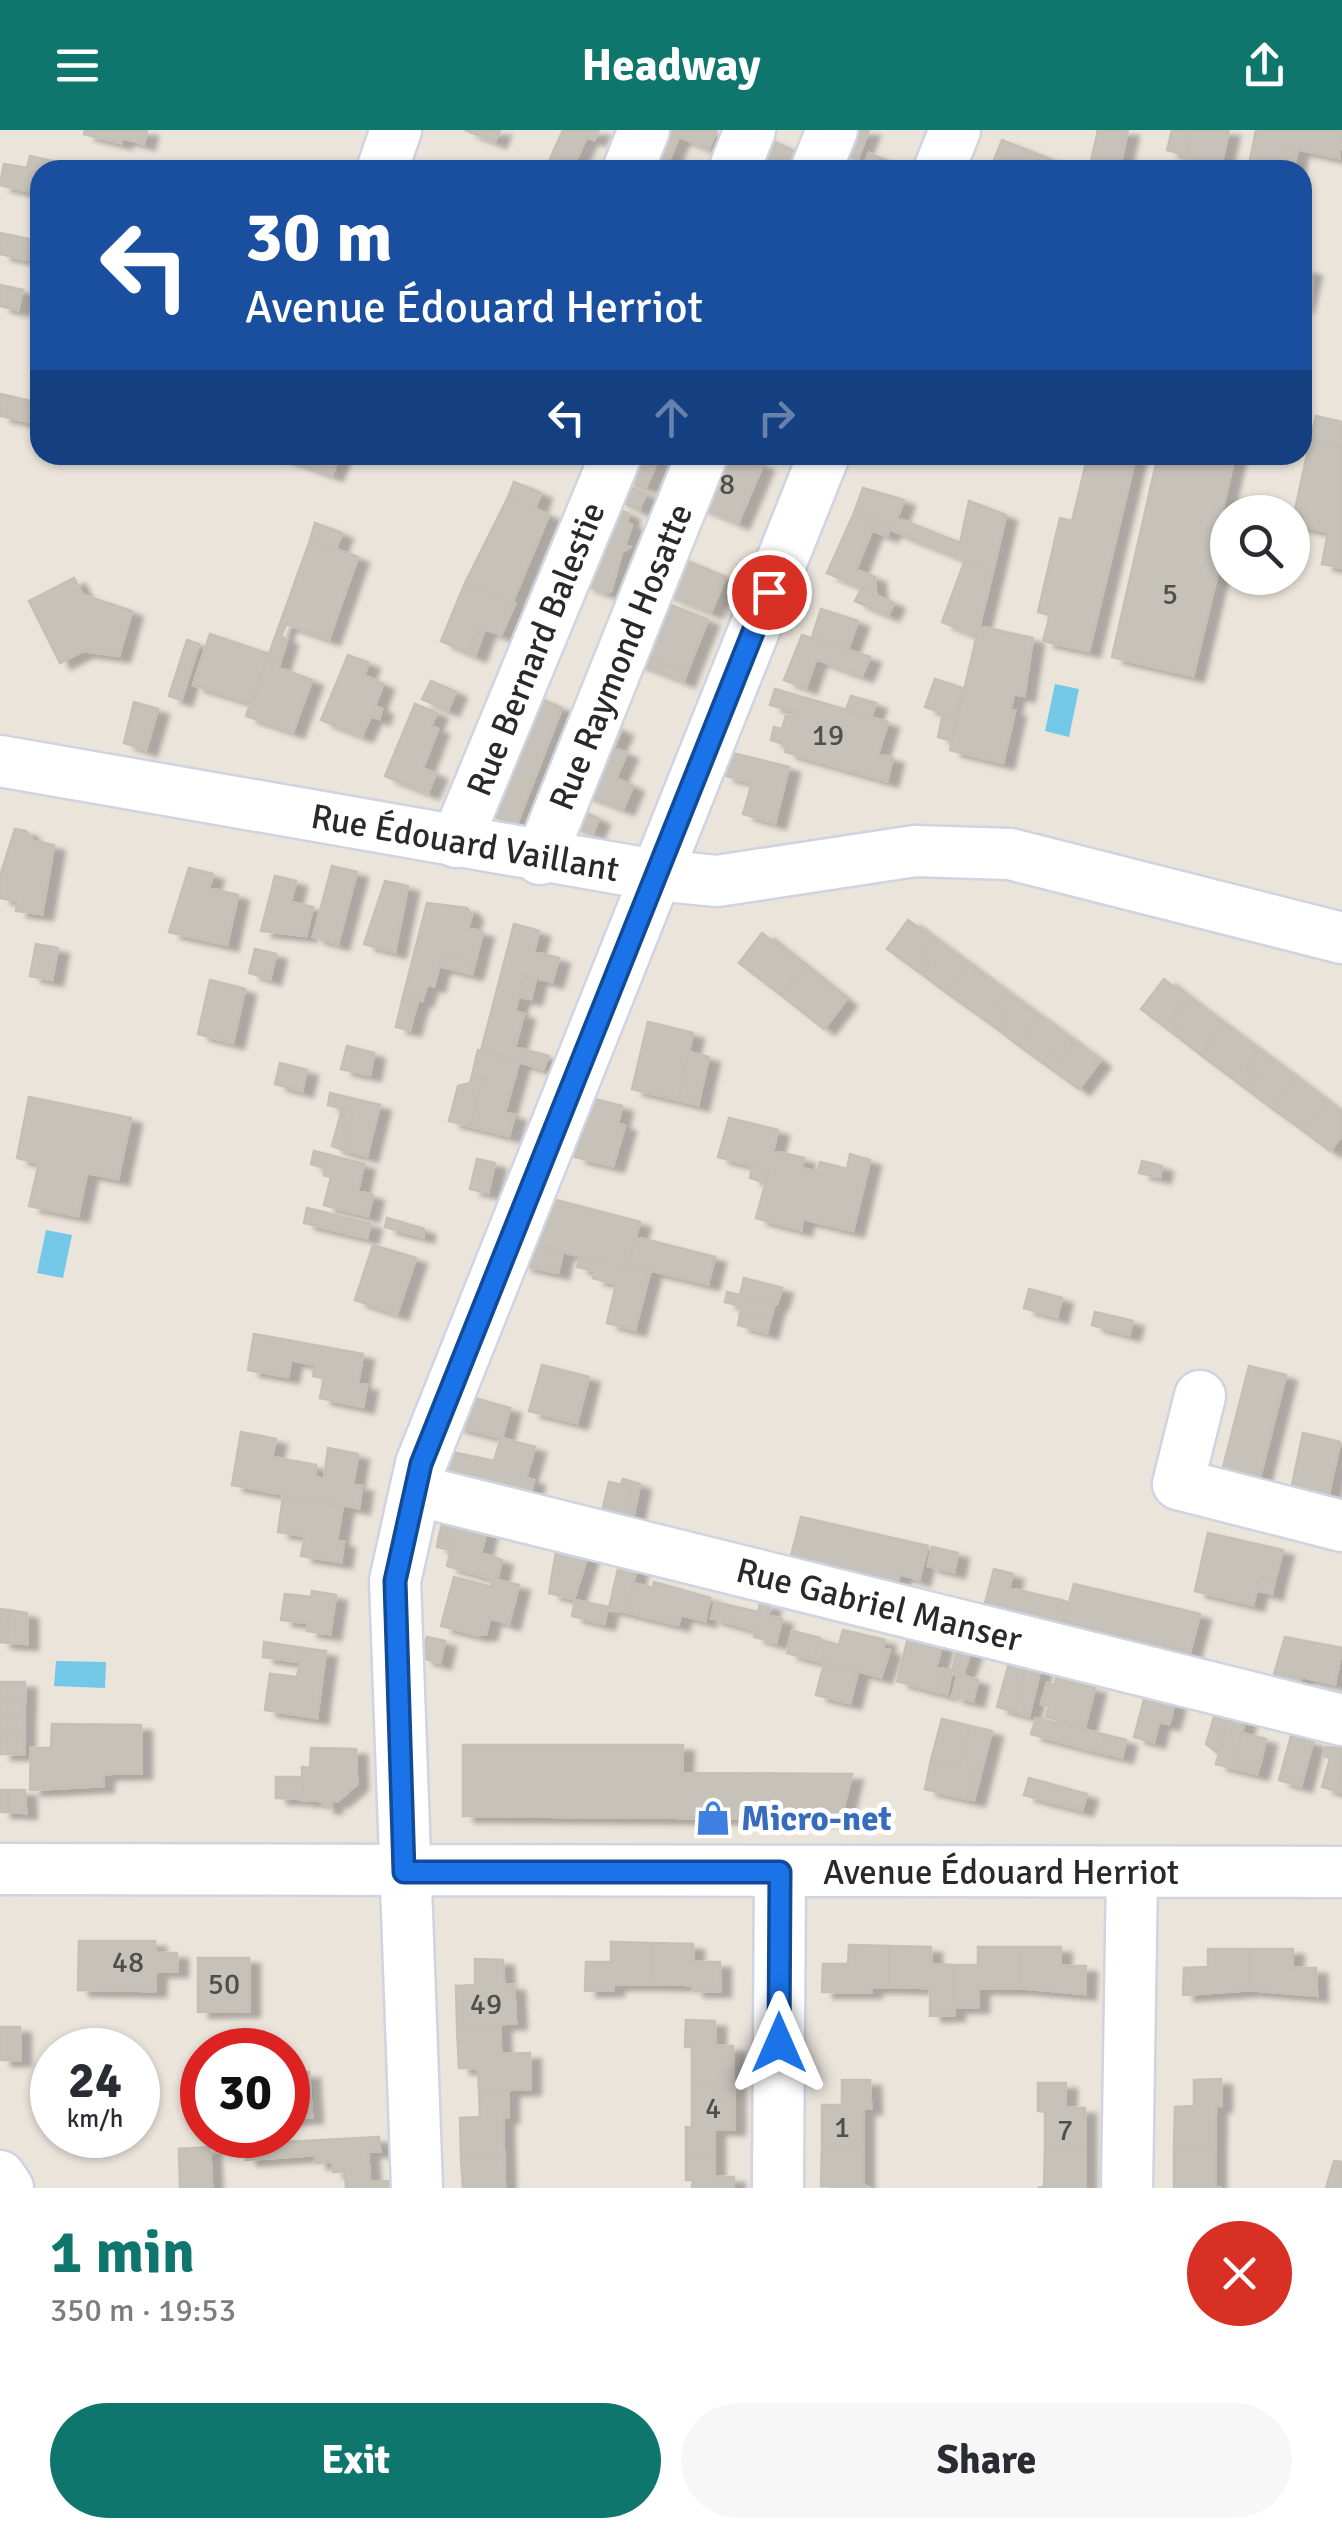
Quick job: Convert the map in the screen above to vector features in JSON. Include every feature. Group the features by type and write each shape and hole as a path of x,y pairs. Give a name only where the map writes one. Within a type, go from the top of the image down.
{"street":[{"path":"386,160 396,130"},
{"path":"632,160 644,130"},
{"path":"738,160 750,130"},
{"path":"820,160 832,130"},
{"path":"943,160 955,130"},
{"name":"Rue Bernard Balestie","path":"456,842 612,465"},
{"name":"Rue Raymond Hosatte","path":"540,859 698,465"},
{"path":"416,2188 395,1581 421,1464 820,465"},
{"name":"Rue Édouard Vaillant","path":"0,761 654,876 717,881 916,850 1010,854 1342,938"},
{"path":"1200,1396 1178,1484 1342,1526"},
{"name":"Rue Gabriel Manser","path":"415,1490 1342,1720"},
{"name":"Avenue Édouard Herriot","path":"0,1869 1342,1872"},
{"path":"778,2188 780,1872"},
{"path":"1127,2188 1132,1872"},
{"path":"0,2176 8,2188"}],"water":[{"path":"1055,684 1079,689 1069,737 1045,731"},
{"path":"46,1230 72,1235 63,1278 37,1273"},
{"path":"56,1661 106,1662 105,1688 54,1686"}],"building":[{"path":"85,130 147,130 144,144 122,138 121,143 84,134"},
{"path":"465,130 500,130 495,142"},
{"path":"563,130 599,130 594,140 587,137 576,160 550,160"},
{"path":"662,130 679,137 669,160 647,160"},
{"path":"662,130 717,130 709,149"},
{"path":"843,130 869,130 858,158 836,149"},
{"path":"1098,130 1128,130 1121,160 1091,160"},
{"path":"1172,130 1191,130 1185,155 1167,150"},
{"path":"1191,130 1229,130 1222,160 1184,160"},
{"path":"1256,130 1342,130 1339,158 1282,146 1279,160 1250,160"},
{"path":"761,136 796,152 800,145 805,160 751,160"},
{"path":"1002,140 1052,160 994,160"},
{"path":"1282,146 1298,149 1295,160 1279,160"},
{"path":"869,153 885,160 866,160"},
{"path":"30,156 48,160 30,160 30,192 0,185 4,164 27,168"},
{"path":"0,233 30,239 28,260 0,254"},
{"path":"0,285 23,290 18,310 0,306"},
{"path":"0,394 30,401 30,422 0,416"},
{"path":"1316,416 1342,422 1342,448 1312,441"},
{"path":"1312,441 1342,448 1342,568 1322,564 1328,532 1310,528 1310,495 1298,495 1305,465 1312,465"},
{"path":"304,465 336,465 332,475"},
{"path":"628,465 653,472 646,487 623,478"},
{"path":"637,465 655,465 653,472"},
{"path":"708,465 763,465 738,523 692,503"},
{"path":"1086,465 1134,465 1089,651 1043,641 1050,615 1038,612 1060,518 1072,521"},
{"path":"1156,465 1233,465 1226,495 1210,495 1212,595 1193,676 1112,657"},
{"path":"514,482 541,493 535,509 508,497"},
{"path":"623,484 646,494 639,510 617,499"},
{"path":"863,488 904,500 897,518 960,543 969,501 1006,515 993,571 889,529 892,524 855,510"},
{"path":"508,497 549,515 512,603 465,583"},
{"path":"616,508 629,514 627,522 632,525 625,545 630,547 622,552 611,591 606,593 583,584"},
{"path":"855,510 892,524 889,529 853,515"},
{"path":"853,515 889,529 887,536 872,530 856,570 875,577 876,593 827,573"},
{"path":"315,523 342,533 336,549 310,540"},
{"path":"310,540 358,557 329,639 286,624 281,637 287,639 281,659 269,654"},
{"path":"672,555 726,577 711,612 658,590"},
{"path":"965,560 993,571 977,636 942,622"},
{"path":"74,578 83,595 132,611 119,656 83,651 60,663 29,601"},
{"path":"465,583 515,604 501,635 479,627 469,653 441,641"},
{"path":"861,589 894,603 888,615 855,601"},
{"path":"671,605 708,620 687,672 651,657 646,666 629,660 651,630 659,634"},
{"path":"821,609 858,621 848,649 812,637"},
{"path":"979,626 1033,638 1024,696 1014,694 1010,711 1015,711 1003,763 950,750"},
{"path":"479,627 485,629 475,656 469,653"},
{"path":"210,634 269,654 251,703 193,685"},
{"path":"802,635 870,657 862,676 816,659 806,688 784,680"},
{"path":"187,640 199,644 181,700 169,696"},
{"path":"269,654 281,659 279,668 312,680 293,732 246,716"},
{"path":"348,655 369,663 364,675 383,684 375,706 382,709 379,719 371,716 362,736 321,720"},
{"path":"651,657 687,672 684,681 646,666"},
{"path":"935,679 965,689 954,717 925,707"},
{"path":"431,681 456,692 448,710 422,699"},
{"path":"775,689 888,722 878,754 893,758 887,781 785,752 787,745 771,740 774,727 782,729 786,715 795,718 796,712 770,705"},
{"path":"533,696 562,708 516,826 494,816 511,774 502,771"},
{"path":"851,696 876,703 871,717 846,710"},
{"path":"134,702 158,709 146,750 124,743"},
{"path":"415,704 437,713 431,726 438,729 423,768 436,774 428,793 385,776"},
{"path":"943,713 957,718 952,741 938,737"},
{"path":"608,724 622,730 614,748 627,753 616,778 633,786 623,809 580,792"},
{"path":"732,753 789,767 775,823 743,814 752,783 723,775"},
{"path":"573,807 599,819 593,833 566,822"},
{"path":"15,829 26,831 33,841 54,845 42,914 16,911 17,901 0,898 0,876"},
{"path":"332,866 357,872 338,944 313,937"},
{"path":"189,868 213,874 209,888 238,895 227,945 169,932"},
{"path":"275,876 296,881 291,902 313,907 306,936 261,931"},
{"path":"385,881 408,886 395,952 364,944"},
{"path":"427,903 467,908 472,915 468,928 483,932 475,963 442,955 434,986 427,985 422,1001 411,998 409,1003 402,1001"},
{"path":"908,920 934,939 921,957 930,964 922,974 887,949"},
{"path":"514,924 539,931 534,952 559,958 552,982 525,975 515,1011 524,1014 515,1047 549,1056 543,1069 481,1051"},
{"path":"762,933 805,967 781,995 739,963"},
{"path":"934,939 969,965 947,993 922,974 930,964 921,957"},
{"path":"36,944 58,948 52,980 30,976"},
{"path":"255,949 276,954 270,979 249,973"},
{"path":"442,955 475,963 472,974 439,966"},
{"path":"969,965 1004,991 993,1006 1008,1017 999,1030 947,993"},
{"path":"805,967 846,1000 824,1029 781,995"},
{"path":"525,975 536,978 531,999 519,997"},
{"path":"1164,979 1188,998 1172,1018 1180,1024 1173,1033 1141,1009"},
{"path":"210,980 245,989 233,1043 198,1034"},
{"path":"1004,991 1040,1017 1018,1045 999,1030 1008,1017 993,1006"},
{"path":"411,998 418,1000 410,1030 396,1027 402,1001 409,1003"},
{"path":"1188,998 1224,1025 1201,1055 1173,1033 1180,1024 1172,1018"},
{"path":"1040,1017 1074,1042 1060,1060 1050,1054 1043,1063 1018,1045"},
{"path":"648,1022 693,1033 678,1100 632,1089"},
{"path":"1224,1025 1259,1051 1246,1068 1259,1078 1249,1091 1201,1055"},
{"path":"1074,1042 1100,1061 1079,1089 1043,1063 1050,1054 1060,1060"},
{"path":"347,1046 374,1053 370,1075 341,1069"},
{"path":"478,1050 519,1062 505,1112 515,1115 509,1136 470,1126 483,1078 472,1075"},
{"path":"1259,1051 1294,1077 1270,1107 1249,1091 1259,1078 1246,1068"},
{"path":"689,1052 709,1057 698,1105 678,1100"},
{"path":"280,1063 307,1070 302,1091 275,1084"},
{"path":"472,1075 483,1078 470,1126 449,1121 458,1086 470,1083"},
{"path":"1294,1077 1328,1103 1312,1123 1305,1118 1297,1126 1270,1107"},
{"path":"330,1093 380,1105 367,1156 343,1150 353,1111 328,1105"},
{"path":"29,1097 131,1118 118,1179 87,1173 78,1216 29,1206 39,1163 17,1158"},
{"path":"590,1098 622,1106 618,1123 625,1126 613,1166 575,1157"},
{"path":"1328,1103 1342,1113 1342,1135 1330,1151 1297,1126 1305,1118 1312,1123"},
{"path":"342,1109 353,1111 343,1150 332,1146"},
{"path":"729,1118 778,1130 773,1151 804,1158 802,1168 817,1172 820,1162 847,1169 850,1154 870,1160 853,1231 803,1219 801,1230 756,1218 769,1170 718,1157"},
{"path":"314,1151 364,1164 358,1191 373,1195 368,1216 324,1205 331,1177 324,1175 325,1168 311,1164"},
{"path":"477,1159 495,1163 488,1193 470,1189"},
{"path":"1142,1161 1162,1166 1160,1177 1139,1173"},
{"path":"752,1166 769,1170 766,1183 750,1178"},
{"path":"548,1198 640,1222 627,1268 530,1244"},
{"path":"307,1208 371,1224 367,1238 304,1223"},
{"path":"387,1218 424,1229 423,1237 385,1227"},
{"path":"636,1237 715,1257 708,1284 628,1265"},
{"path":"530,1244 563,1252 558,1273 521,1265"},
{"path":"373,1245 416,1258 397,1314 355,1300"},
{"path":"580,1256 650,1273 635,1330 607,1323 616,1284 593,1278 595,1271 577,1267"},
{"path":"744,1278 782,1288 777,1304 740,1295"},
{"path":"1029,1289 1062,1298 1057,1317 1024,1308"},
{"path":"727,1292 775,1303 770,1321 740,1314 742,1306 725,1302"},
{"path":"1095,1312 1133,1321 1129,1335 1092,1325"},
{"path":"740,1314 770,1321 767,1333 738,1325"},
{"path":"254,1334 363,1354 358,1384 367,1385 363,1407 320,1398 324,1378 313,1376 315,1365 291,1360 288,1377 248,1370"},
{"path":"542,1365 589,1377 577,1423 529,1411"},
{"path":"1249,1366 1286,1375 1257,1489 1220,1479"},
{"path":"467,1396 510,1408 502,1438 454,1426"},
{"path":"241,1432 276,1439 272,1457 316,1465 315,1477 324,1479 328,1448 358,1454 353,1484 362,1486 359,1508 232,1485"},
{"path":"1303,1433 1340,1442 1326,1507 1289,1499"},
{"path":"501,1438 535,1447 526,1478 534,1480 530,1496 443,1482 452,1452 494,1461"},
{"path":"623,1479 640,1484 631,1528 622,1522 631,1487 621,1484"},
{"path":"609,1482 631,1487 622,1522 601,1516"},
{"path":"283,1497 343,1505 337,1540 344,1542 341,1562 301,1556 305,1536 278,1532"},
{"path":"445,1514 488,1525 481,1553 502,1560 497,1580 447,1566 454,1539 439,1536"},
{"path":"801,1517 928,1546 919,1580 900,1574 894,1597 787,1571"},
{"path":"1208,1533 1283,1550 1275,1580 1260,1577 1253,1605 1195,1591"},
{"path":"439,1536 454,1539 451,1550 437,1547"},
{"path":"558,1540 590,1548 574,1599 549,1593"},
{"path":"932,1547 958,1553 954,1572 928,1566"},
{"path":"621,1556 639,1560 626,1612 609,1608"},
{"path":"994,1569 1013,1574 1009,1588 1061,1600 1053,1629 983,1611"},
{"path":"454,1577 491,1587 493,1579 519,1585 509,1624 490,1618 486,1634 477,1635 441,1626"},
{"path":"1260,1577 1275,1580 1272,1594 1257,1590"},
{"path":"654,1582 710,1598 705,1621 681,1615 678,1625 626,1612 633,1583 653,1588"},
{"path":"1074,1584 1200,1614 1190,1652 1064,1621"},
{"path":"312,1591 336,1595 330,1634 307,1631 308,1623 281,1620 285,1594 311,1597"},
{"path":"575,1600 608,1607 604,1624 572,1616"},
{"path":"1061,1600 1069,1603 1059,1638 1051,1636"},
{"path":"715,1602 758,1612 760,1603 770,1605 767,1615 782,1619 776,1643 754,1637 756,1630 711,1618"},
{"path":"0,1609 9,1610 8,1643 0,1642"},
{"path":"9,1610 27,1613 27,1644 8,1643"},
{"path":"843,1630 885,1640 883,1648 890,1650 881,1677 814,1660 820,1640 839,1645"},
{"path":"793,1631 820,1638 814,1660 787,1653"},
{"path":"427,1637 445,1641 440,1663 422,1658"},
{"path":"1285,1637 1342,1648 1335,1684 1275,1671"},
{"path":"908,1638 942,1645 936,1667 944,1669 938,1692 897,1681"},
{"path":"264,1642 303,1648 300,1662 263,1657"},
{"path":"959,1643 973,1647 962,1675 952,1671"},
{"path":"303,1648 326,1651 317,1718 265,1710 270,1674 297,1677"},
{"path":"1028,1659 1042,1663 1029,1716 1015,1712"},
{"path":"1010,1660 1026,1664 1015,1712 997,1707"},
{"path":"824,1663 858,1672 850,1703 816,1695"},
{"path":"944,1669 952,1671 947,1694 938,1692"},
{"path":"1275,1671 1301,1677 1296,1697 1270,1691"},
{"path":"958,1674 978,1680 973,1701 952,1696"},
{"path":"1056,1678 1095,1688 1085,1727 1046,1717 1049,1706 1041,1704 1047,1683 1055,1685"},
{"path":"0,1682 25,1682 25,1700 0,1699"},
{"path":"1145,1696 1175,1702 1169,1724 1159,1722 1154,1742 1134,1737"},
{"path":"0,1699 25,1700 24,1718 0,1718"},
{"path":"1216,1710 1230,1713 1224,1735 1210,1731"},
{"path":"1229,1714 1246,1718 1234,1761 1261,1761 1257,1774 1216,1764"},
{"path":"0,1718 24,1718 24,1736 0,1735"},
{"path":"1036,1718 1106,1735 1100,1752 1031,1734"},
{"path":"942,1719 970,1726 959,1767 931,1760"},
{"path":"52,1724 141,1725 141,1773 103,1774 103,1786 30,1790 31,1748 51,1748"},
{"path":"970,1726 992,1731 982,1769 975,1767 967,1799 925,1789 931,1760 959,1767"},
{"path":"1210,1731 1224,1735 1219,1754 1206,1744"},
{"path":"1242,1733 1266,1739 1261,1761 1234,1761"},
{"path":"0,1735 24,1736 24,1754 0,1754"},
{"path":"1106,1735 1126,1740 1122,1757 1100,1752"},
{"path":"1291,1736 1313,1742 1301,1786 1279,1780"},
{"path":"1335,1740 1342,1741 1340,1792 1322,1787 1330,1758 1323,1756 1326,1747 1333,1748"},
{"path":"463,1745 683,1745 682,1773 852,1774 841,1819 463,1816"},
{"path":"311,1748 356,1749 357,1784 338,1801 332,1801 331,1808 323,1807 323,1801 303,1800 302,1767 310,1768"},
{"path":"975,1767 982,1769 974,1800 967,1799"},
{"path":"276,1777 303,1777 302,1799 276,1798"},
{"path":"1029,1778 1087,1794 1082,1810 1024,1795"},
{"path":"0,1790 9,1790 9,1812 0,1812"},
{"path":"9,1790 25,1790 26,1813 9,1812"},
{"path":"79,1941 155,1941 156,1953 177,1953 177,1971 156,1971 155,1991 78,1990"},
{"path":"611,1942 652,1943 652,1984 613,1984 613,1990 585,1991 586,1962 611,1962"},
{"path":"652,1943 693,1944 693,1962 720,1962 720,1991 693,1991 693,1985 652,1984"},
{"path":"849,1945 889,1946 889,1987 871,1987 871,1992 822,1992 823,1964 848,1964"},
{"path":"889,1946 931,1947 931,1964 954,1965 954,2015 930,2016 930,1988 889,1987"},
{"path":"978,1947 1019,1947 1019,1988 978,1988 978,2007 954,2007 954,1965 978,1965"},
{"path":"1019,1947 1061,1947 1060,1966 1086,1966 1085,1994 1019,1988"},
{"path":"1208,1949 1250,1949 1250,1990 1183,1995 1184,1968 1208,1967"},
{"path":"1250,1949 1293,1949 1292,1968 1316,1968 1317,1996 1250,1990"},
{"path":"198,1958 249,1958 249,2011 198,2012"},
{"path":"475,1959 503,1960 504,1985 514,1985 516,2023 457,2027 456,1986 475,1985"},
{"path":"686,2020 715,2021 715,2046 733,2046 734,2089 692,2087 692,2047 685,2047"},
{"path":"500,2024 501,2054 530,2053 530,2089 479,2091 478,2068 459,2068 457,2027"},
{"path":"0,2027 20,2027 20,2060 0,2060"},
{"path":"1221,2079 1215,2146 1174,2148 1175,2107 1194,2106 1194,2080"},
{"path":"842,2080 870,2080 871,2108 863,2109 863,2147 822,2146 822,2105 842,2105"},
{"path":"1038,2083 1066,2083 1065,2108 1085,2108 1085,2148 1045,2148 1045,2112 1038,2111"},
{"path":"692,2087 734,2089 734,2129 714,2129 714,2153 686,2153 686,2127 692,2128"},
{"path":"508,2090 508,2117 503,2117 504,2157 461,2159 460,2118 480,2117 479,2091"},
{"path":"379,2137 380,2151 368,2151 370,2182 393,2181 394,2188 346,2188 345,2171 333,2172 332,2161 316,2163 315,2155 310,2155 310,2141"},
{"path":"822,2146 863,2147 863,2185 870,2188 821,2186"},
{"path":"1215,2146 1215,2186 1221,2188 1174,2188 1174,2148"},
{"path":"1045,2148 1085,2148 1085,2188 1038,2188 1044,2186"},
{"path":"179,2149 180,2158 211,2158 212,2188 180,2188"},
{"path":"686,2153 714,2153 714,2177 734,2177 733,2188 692,2188 693,2180 686,2180"},
{"path":"504,2157 505,2188 463,2188 461,2159"},
{"path":"1334,2161 1342,2162 1342,2188 1326,2188"}],"place":[{"name":"Micro-net","path":"713,1818"}],"route":[{"path":"769,592 421,1464 395,1581 404,1872 780,1872 779,2043"}]}
